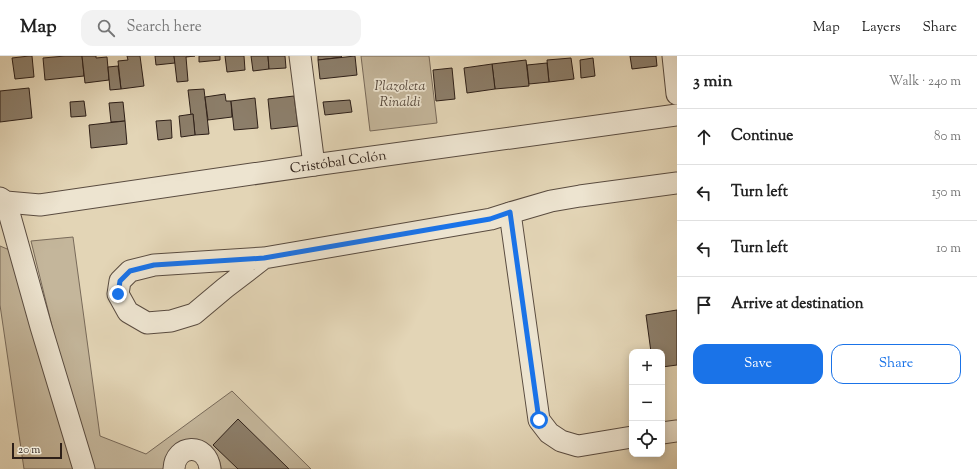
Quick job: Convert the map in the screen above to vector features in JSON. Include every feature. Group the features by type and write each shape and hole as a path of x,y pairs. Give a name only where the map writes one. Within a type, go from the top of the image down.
{"street":[{"path":"300,56 314,165"},
{"path":"673,56 677,94"},
{"name":"Cristóbal Colón","path":"3,200 40,205 314,165 677,115"},
{"path":"264,258 224,288 194,314 171,321 147,323 128,312 118,294 120,281 130,271 154,265 264,258 490,219 551,201 677,183"},
{"path":"3,200 84,469"},
{"path":"510,212 539,420 549,432 561,440 578,446 629,438"},
{"path":"665,433 677,431"},
{"path":"174,469 175,461 178,455 190,450 196,450 202,452 207,457 210,469"}],"green space":[{"name":"Plazoleta Rinaldi","path":"361,56 429,56 437,123 370,131"},
{"path":"73,237 100,436 146,454 232,391 311,469 221,469 219,460 210,447 165,469 92,469 66,383 31,241"},
{"path":"0,246 12,251 78,469 24,469 0,305"}],"building":[{"path":"32,56 34,77 15,79 12,58"},
{"path":"82,56 84,76 45,80 43,58"},
{"path":"82,56 96,56 96,58 107,57 109,80 85,83"},
{"path":"127,56 140,56 144,86 121,89 118,61 128,60"},
{"path":"155,56 174,56 175,63 156,65"},
{"path":"174,56 195,56 186,57 188,81 177,82"},
{"path":"199,56 220,56 220,60 199,62"},
{"path":"225,56 244,56 245,70 227,72"},
{"path":"251,56 268,56 269,69 253,71"},
{"path":"268,56 285,56 286,68 269,69"},
{"path":"318,56 341,56 342,57 318,60"},
{"path":"355,56 357,75 320,79 318,60"},
{"path":"630,56 656,56 657,66 632,69"},
{"path":"571,58 574,79 549,82 547,60"},
{"path":"593,58 595,76 581,78 580,60"},
{"path":"526,60 529,86 495,89 492,64"},
{"path":"547,63 549,82 529,84 527,65"},
{"path":"492,64 495,89 467,93 464,68"},
{"path":"118,66 121,89 110,90 108,67"},
{"path":"452,68 455,99 436,101 433,70"},
{"path":"29,88 32,118 0,122 0,91"},
{"path":"204,89 209,134 195,135 193,114 191,115 188,90"},
{"path":"225,94 226,101 231,101 232,117 208,120 205,97"},
{"path":"294,96 298,126 271,129 268,99"},
{"path":"255,98 258,128 234,130 231,101"},
{"path":"350,100 352,112 325,115 323,102"},
{"path":"84,101 86,116 71,117 70,102"},
{"path":"123,102 125,121 111,122 109,103"},
{"path":"193,114 195,135 181,137 179,116"},
{"path":"171,120 172,138 158,140 156,121"},
{"path":"125,121 127,144 91,148 89,125"},
{"path":"677,310 677,365 665,367 665,349 651,349 646,315"},
{"path":"238,419 289,469 238,469 213,445"}],"route":[{"path":"118,294 120,281 130,271 154,265 264,258 490,219 510,212 539,420"}]}
